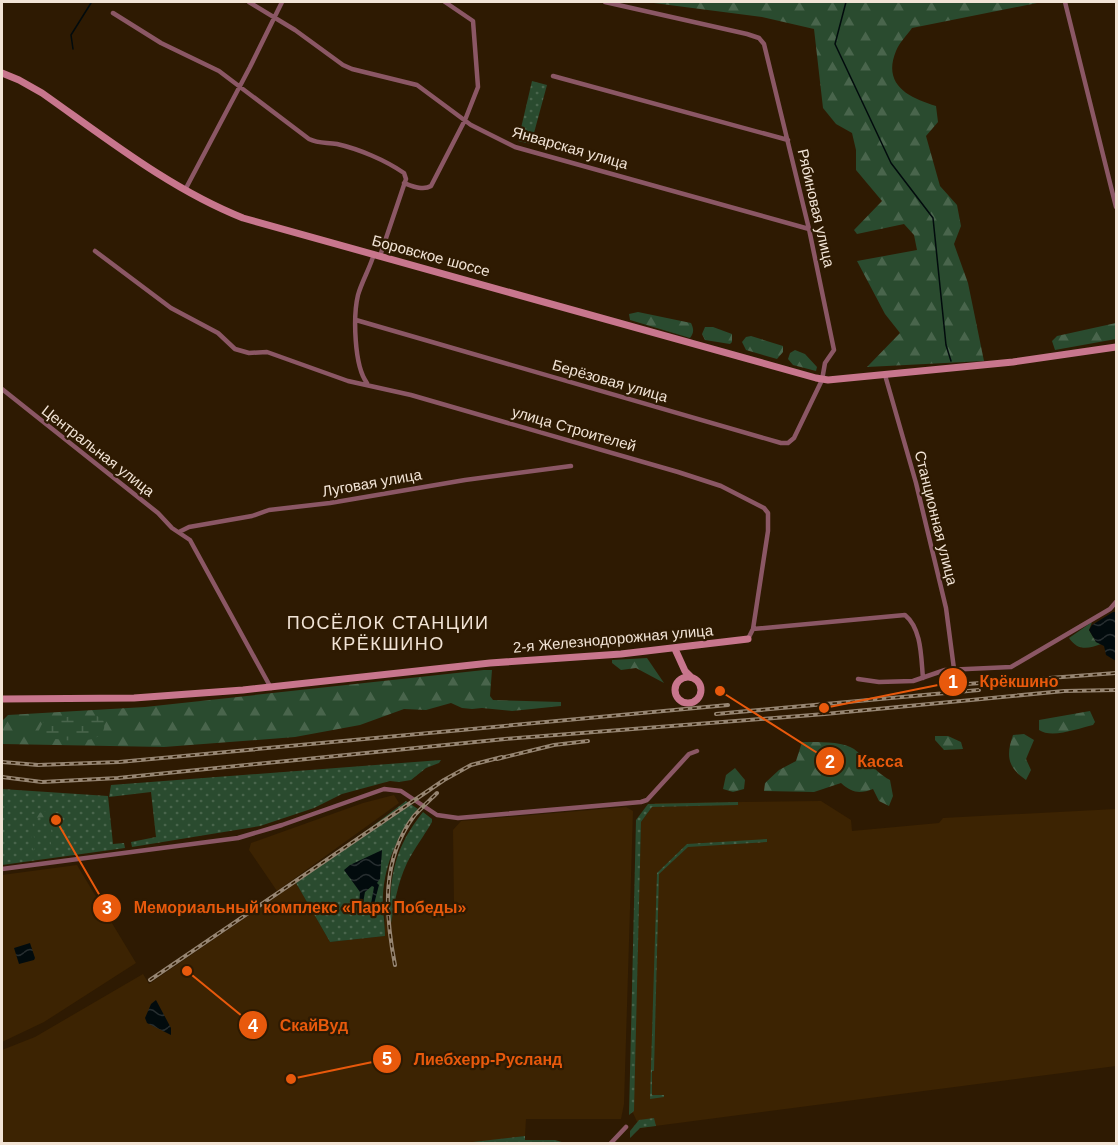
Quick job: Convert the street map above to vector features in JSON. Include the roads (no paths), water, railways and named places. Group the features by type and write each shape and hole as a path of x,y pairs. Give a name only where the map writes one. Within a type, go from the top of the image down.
{"main road":[{"name":"Боровское шоссе","path":"2,73 42,93 185,190 215,207 253,222 822,380 1013,362 1116,347"},
{"name":"2-я Железнодорожная улица","path":"2,699 134,698 271,688 490,663 675,649 748,639"},
{"path":"675,649 686,675"}],"street":[{"name":"Январская улица","path":"249,2 343,65 417,85 471,125 520,149 532,150 809,229"},
{"path":"185,190 282,2"},
{"path":"405,181 426,189 430,186 465,120 479,82 474,27 471,18 445,2"},
{"name":"Рябиновая улица","path":"604,2 747,34 762,40 809,229 834,350 825,363 822,380"},
{"path":"1065,2 1116,207"},
{"path":"113,13 154,39 219,71 309,139 320,144 336,144 377,159 401,171 405,181 377,255 358,296 356,320 358,366 367,383"},
{"path":"553,76 788,140"},
{"name":"улица Строителей","path":"95,251 171,308 218,333 234,349 249,353 267,352 348,381 367,383 678,472 726,488 764,508 768,513"},
{"name":"Берёзовая улица","path":"356,320 785,443 794,438 822,380"},
{"name":"Станционная улица","path":"885,375 916,483 946,608 954,669"},
{"name":"Центральная улица","path":"2,389 193,545 271,688"},
{"name":"Луговая улица","path":"178,532 189,527 252,516 269,510 330,504 465,480 571,466"},
{"name":"2-я Железнодорожная улица","path":"748,639 753,629 768,531 768,513"},
{"path":"858,679 879,682 913,681 937,672 954,669 1011,667 1110,609 1116,602"},
{"path":"753,629 905,615 913,624 917,634 923,678"},
{"path":"2,869 238,838 384,789 396,789 403,792 437,815 458,818 641,802 647,800 681,762 697,751"},
{"path":"610,1143 626,1127"}],"water":[{"path":"1116,612 1116,661 1106,655 1104,646 1096,642 1089,630 1092,625"},
{"path":"382,850 380,879 377,883 379,885 373,908 366,910 359,906 360,892 344,870","holes":["372,886 374,887 371,904 366,906 363,903 365,892"]},
{"path":"30,943 34,960 19,964 14,948"},
{"path":"156,1000 171,1028 171,1035 147,1023 145,1018 151,1004"}],"waterway":[{"path":"846,2 835,44 891,163 933,218 946,345 951,361"},
{"path":"73,49 71,35 91,3"}],"railway":[{"path":"967,684 1116,673"},
{"path":"716,714 979,690"},
{"path":"2,777 42,782 118,778 505,739 825,714 1064,691 1116,690"},
{"path":"2,762 38,765 119,762 728,705"},
{"path":"497,759 554,745 588,741"},
{"path":"150,980 444,780 471,765 502,757"},
{"path":"395,965 388,907 391,869 403,833 414,816 437,793"}],"place":[{"name":"Касса","path":"720,691"},
{"name":"Крёкшино","path":"824,708"},
{"name":"Мемориальный комплекс «Парк Победы»","path":"56,820"},
{"name":"СкайВуд","path":"187,971"},
{"name":"Лиебхерр-Русланд","path":"291,1079"}],"district":[{"name":"ПОСЁЛОК СТАНЦИИ КРЁКШИНО","path":"388,633"}]}
